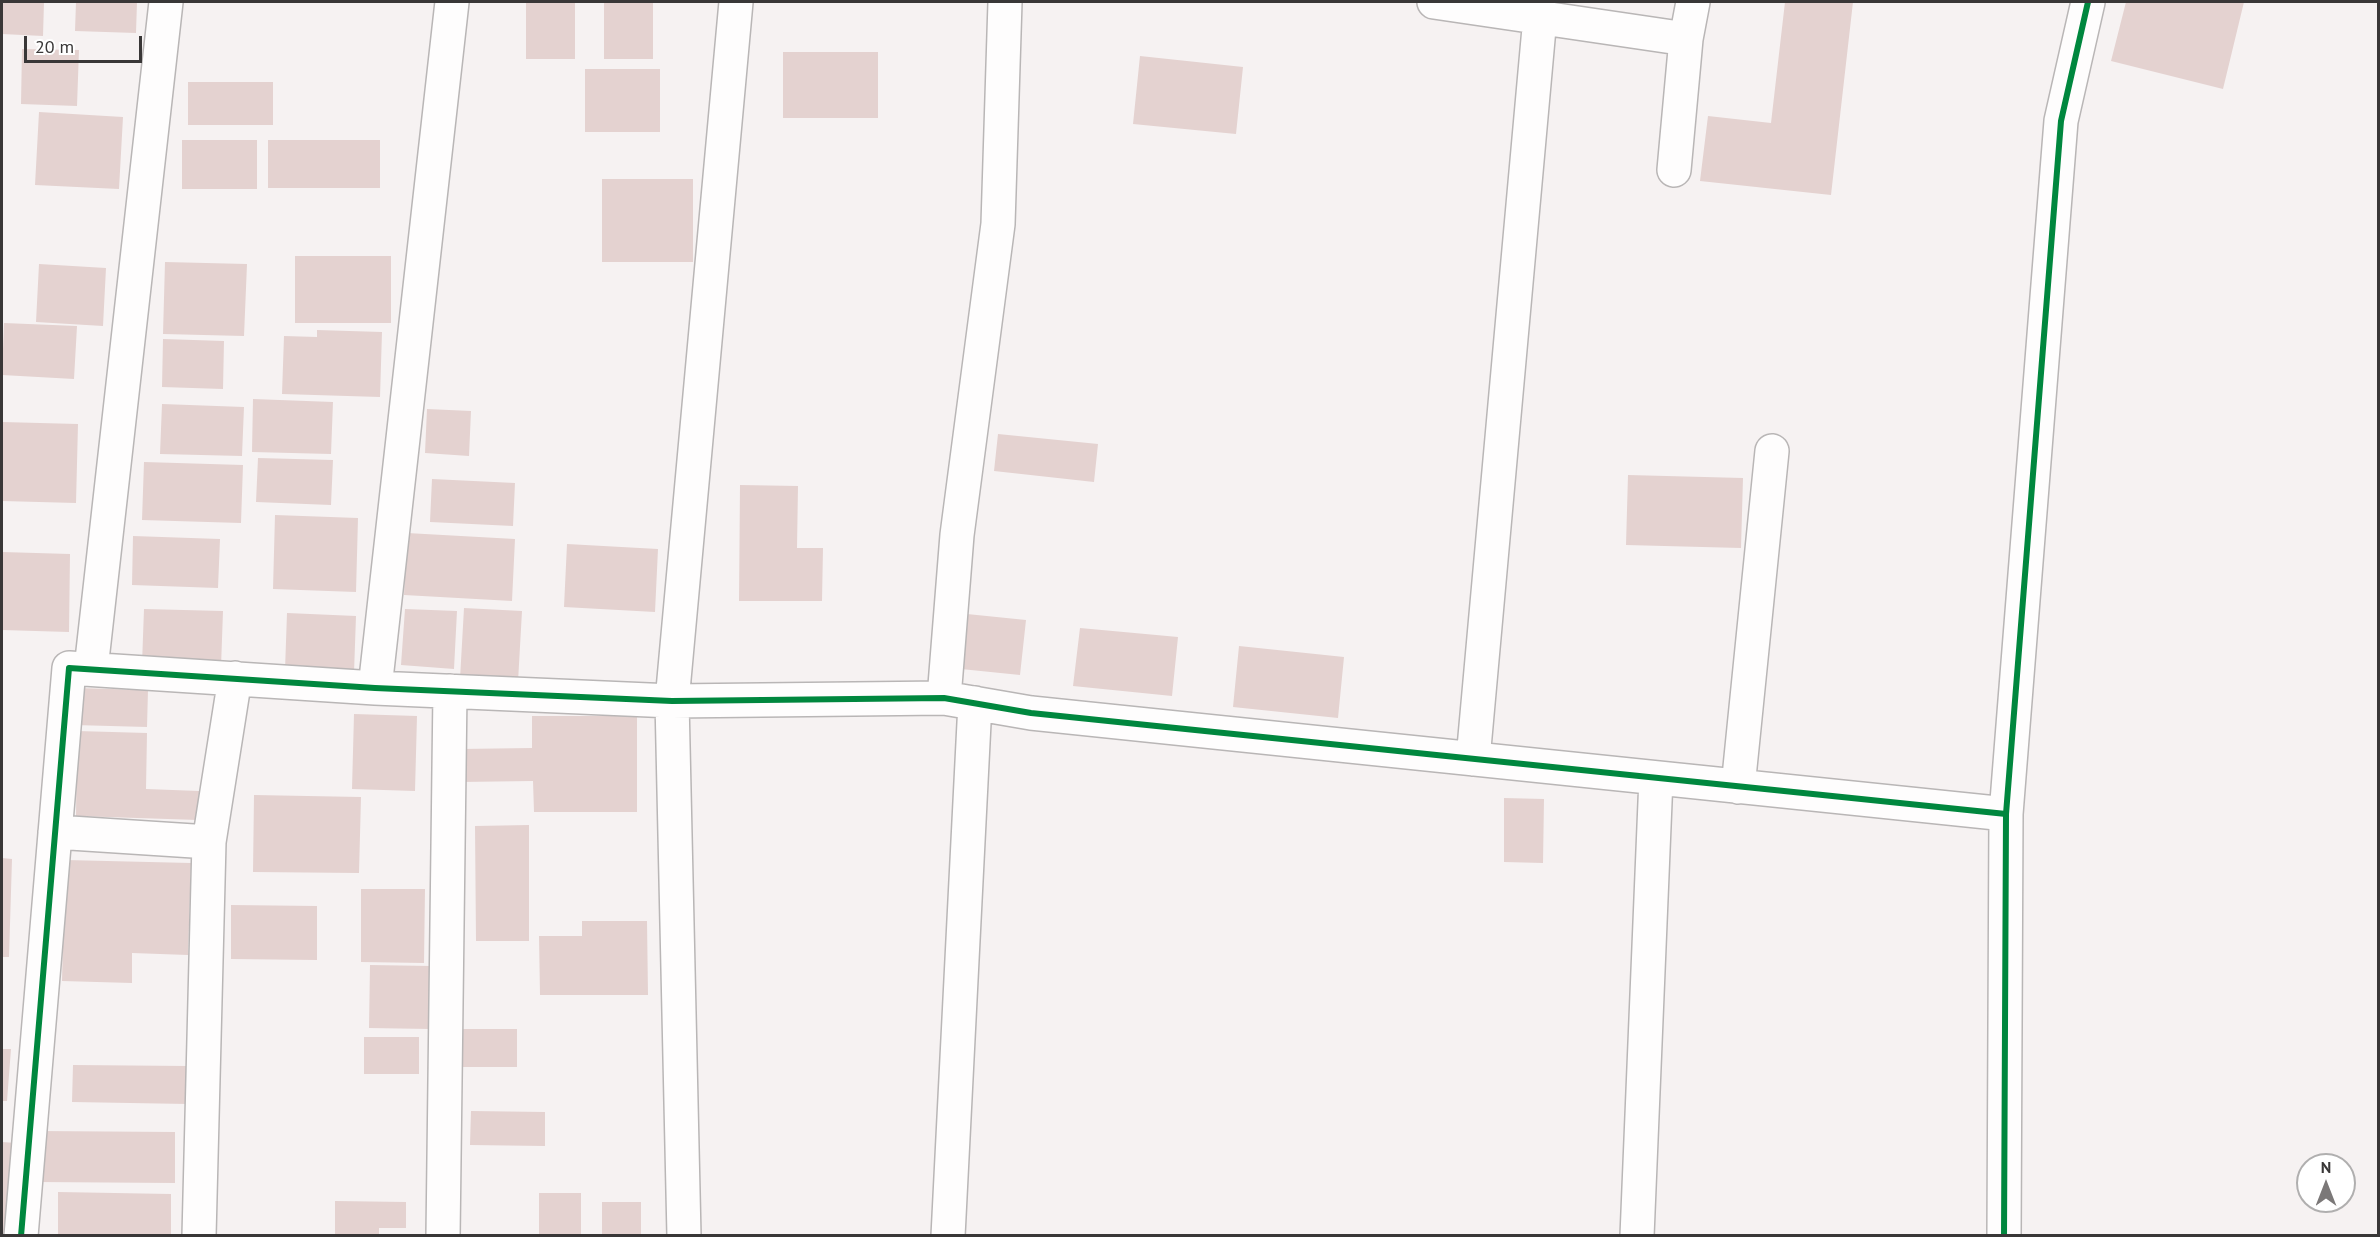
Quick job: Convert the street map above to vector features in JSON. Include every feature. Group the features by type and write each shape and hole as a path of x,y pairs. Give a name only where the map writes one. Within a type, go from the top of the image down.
{"street":[{"path":"92,669 166,2"},
{"path":"375,688 452,2"},
{"path":"684,1236 672,701 736,2"},
{"path":"948,1236 959,701 957,536 998,224 1005,2"},
{"path":"1445,2 1686,39"},
{"path":"1674,170 1686,39 1693,2"},
{"path":"2004,1236 2006,814 2061,121 2088,2"},
{"path":"1473,759 1540,17"},
{"path":"1738,787 1772,451"},
{"path":"21,1236 69,668 375,688 672,701 959,701 1031,713 2006,814"},
{"path":"199,1236 209,842 235,678"},
{"path":"442,1236 450,691"},
{"path":"1637,1236 1656,778"},
{"path":"55,832 209,842"}],"building":[{"path":"2,2 44,2 43,36 2,34"},
{"path":"76,2 137,2 136,33 75,31"},
{"path":"575,2 575,59 526,59 526,3"},
{"path":"604,2 653,2 653,59 604,59"},
{"path":"1785,2 1853,2 1831,195 1700,181 1708,116 1771,123"},
{"path":"2126,2 2244,2 2223,89 2111,61"},
{"path":"22,49 79,50 77,106 21,104"},
{"path":"783,52 878,52 878,118 783,118"},
{"path":"1140,56 1243,67 1236,134 1133,124"},
{"path":"585,69 660,69 660,132 585,132"},
{"path":"188,82 273,82 273,125 188,125"},
{"path":"39,112 123,117 119,189 35,185"},
{"path":"182,140 257,140 257,189 182,189"},
{"path":"268,140 380,140 380,188 268,188"},
{"path":"602,179 693,179 693,262 602,262"},
{"path":"295,256 391,256 391,323 295,323"},
{"path":"165,262 247,264 244,336 163,334"},
{"path":"39,264 106,268 103,326 36,322"},
{"path":"4,323 77,326 74,379 2,375"},
{"path":"317,330 382,332 380,397 282,394 284,336 317,337"},
{"path":"163,339 224,341 223,389 162,387"},
{"path":"253,399 333,402 331,454 252,452"},
{"path":"162,404 244,407 242,456 160,454"},
{"path":"427,409 471,411 469,456 425,453"},
{"path":"2,422 78,424 76,503 2,501"},
{"path":"998,434 1098,444 1094,482 994,471"},
{"path":"258,458 333,460 331,505 256,502"},
{"path":"144,462 243,465 241,523 142,520"},
{"path":"1628,475 1743,478 1741,548 1626,545"},
{"path":"432,479 515,483 513,526 430,522"},
{"path":"740,485 798,486 797,548 823,548 822,601 739,601"},
{"path":"275,515 358,518 356,592 273,589"},
{"path":"407,533 515,539 512,601 404,595"},
{"path":"133,536 220,539 218,588 132,585"},
{"path":"567,544 658,549 655,612 564,607"},
{"path":"2,552 70,554 69,632 2,630"},
{"path":"464,608 522,611 518,682 460,679"},
{"path":"144,609 223,611 221,667 142,664"},
{"path":"405,609 457,611 454,669 401,665"},
{"path":"287,613 356,616 354,673 285,670"},
{"path":"967,614 1026,620 1020,675 961,669"},
{"path":"1080,628 1178,637 1172,696 1073,686"},
{"path":"1239,646 1344,657 1338,718 1233,707"},
{"path":"76,688 148,690 147,727 74,725"},
{"path":"354,714 417,716 415,791 352,789"},
{"path":"532,716 637,716 637,812 534,812 533,781 460,782 460,749 532,748"},
{"path":"77,731 147,733 146,789 199,791 198,820 76,816"},
{"path":"254,795 361,797 359,873 253,872"},
{"path":"1504,798 1544,799 1543,863 1504,862"},
{"path":"529,825 529,941 476,941 475,826"},
{"path":"2,858 12,859 9,957 2,957"},
{"path":"65,860 191,863 188,955 132,953 132,983 62,981"},
{"path":"361,889 425,889 424,963 361,962"},
{"path":"231,905 317,906 317,960 231,959"},
{"path":"582,921 647,921 648,995 540,995 539,936 582,936"},
{"path":"370,965 431,966 430,1029 369,1028"},
{"path":"455,1029 517,1029 517,1067 456,1067"},
{"path":"364,1037 419,1037 419,1074 364,1074"},
{"path":"2,1049 11,1049 7,1101 2,1101"},
{"path":"73,1065 188,1066 188,1104 72,1102"},
{"path":"471,1111 545,1112 545,1146 470,1145"},
{"path":"38,1131 175,1132 175,1183 37,1182"},
{"path":"2,1142 16,1143 10,1236 2,1236"},
{"path":"58,1192 171,1194 171,1236 58,1236"},
{"path":"539,1193 581,1193 581,1236 539,1236"},
{"path":"335,1201 406,1202 406,1228 379,1228 379,1236 335,1236"},
{"path":"602,1202 641,1202 641,1236 602,1236"}],"cycle path":[{"path":"2004,1236 2006,814 2061,121 2088,2"},
{"path":"21,1236 69,668 375,688 672,701 944,698 1031,713 2006,814"}]}
